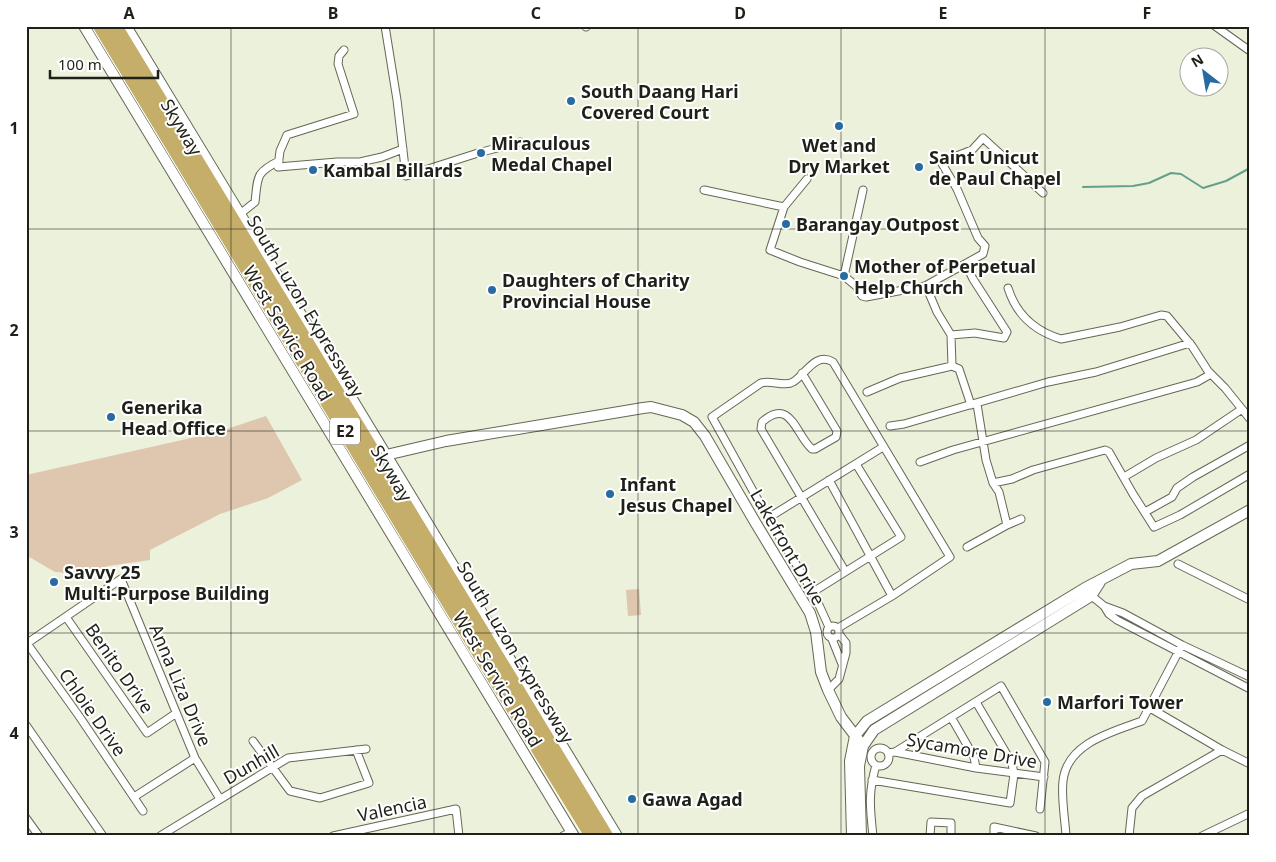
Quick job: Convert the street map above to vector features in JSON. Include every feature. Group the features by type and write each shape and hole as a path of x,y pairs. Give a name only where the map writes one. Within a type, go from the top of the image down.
{"highway":[{"name":"South Luzon Expressway","path":"94,26 573,835"},
{"name":"Skyway","path":"100,26 482,658 592,836"},
{"name":"Skyway","path":"109,26 601,836"},
{"name":"South Luzon Expressway","path":"115,26 606,836"}],"main road":[{"name":"West Service Road","path":"84,26 573,835"},
{"path":"126,26 617,836"},
{"name":"Lakefront Drive","path":"386,455 446,441 651,407 682,415 694,422 705,436 754,522 810,613 816,632 821,672 828,690 835,707 863,746"},
{"path":"861,836 858,766 863,746 874,730 1088,592 1100,582 1131,564 1158,561 1250,510"},
{"path":"852,836 850,761 856,736 867,721 1088,592"}],"street":[{"path":"385,26 406,176 520,142"},
{"path":"1215,26 1250,50"},
{"path":"344,50 339,56 338,64 354,114 287,135 283,144 279,168 320,163 360,162 382,157 403,149"},
{"path":"807,179 784,207 770,250 844,276 856,286 862,296 866,297 926,286 983,254 985,246 978,238 957,189 941,162 972,150 983,138 1043,193"},
{"path":"240,214 255,202 261,171 279,161"},
{"path":"704,190 784,207"},
{"path":"844,276 863,190"},
{"path":"951,335 980,334 1004,338 1007,332 973,279 966,264"},
{"path":"926,286 937,312 951,335 952,366"},
{"path":"1008,288 1013,301 1026,320 1061,339 1120,327 1162,315 1167,316 1190,343 1211,374 1250,419"},
{"path":"890,426 904,424 1048,382 1096,372 1190,343"},
{"path":"832,639 837,638 839,631 950,557 828,358 822,359 808,367 794,382 761,382 712,417 768,518 813,592 829,627 827,635 832,639 842,664"},
{"path":"867,392 900,378 952,366 959,369 974,404 986,460 993,483 999,492 1007,525"},
{"path":"802,373 837,431 836,437 812,449 790,417 784,414 768,416 762,422 761,429 845,571"},
{"path":"920,462 953,450 1168,391 1197,382 1211,374"},
{"path":"1124,477 1156,458 1196,440 1242,409"},
{"path":"1145,512 1172,497 1176,488 1193,477 1250,445"},
{"path":"768,518 883,447"},
{"path":"993,483 1012,479 1033,470 1105,450 1109,452 1154,527 1180,515 1250,474"},
{"path":"813,592 901,536 856,464"},
{"path":"829,480 892,596"},
{"path":"967,548 1021,519"},
{"path":"1178,564 1250,600"},
{"name":"Anna Liza Drive","path":"66,617 121,579 175,714 195,758 220,798"},
{"path":"1088,592 1117,620 1250,689"},
{"path":"1104,606 1122,613 1182,645 1250,677"},
{"path":"27,643 66,617"},
{"name":"Benito Drive","path":"66,617 147,733 175,714"},
{"path":"828,690 839,679 846,653 846,643 839,631 834,626 829,627"},
{"name":"Chloie Drive","path":"27,643 143,811"},
{"path":"1066,836 1063,781 1070,761 1076,752 1082,748 1108,734 1142,720 1182,645"},
{"path":"876,766 886,764 892,752 1001,686 1045,762 1040,809"},
{"path":"872,780 1010,803 1014,774 1012,763 976,702"},
{"path":"1150,708 1250,764"},
{"path":"951,717 974,757 976,768"},
{"path":"26,725 103,836"},
{"path":"253,741 290,791 320,798 369,783 356,750"},
{"name":"Dunhill","path":"160,836 288,758 366,749"},
{"path":"876,766 872,761 873,752 880,749 892,752"},
{"path":"1129,836 1132,808 1142,796 1222,750"},
{"name":"Sycamore Drive","path":"892,752 976,768 1044,777"},
{"path":"134,797 195,758"},
{"path":"873,836 869,801 876,766"},
{"name":"Valencia","path":"334,836 456,809 459,836"},
{"path":"1202,836 1250,813"},
{"path":"26,818 39,836"},
{"path":"930,836 931,822 951,824 951,836"},
{"path":"994,836 994,827 1036,835"}],"shaded area":[{"path":"266,416 302,480 268,498 220,514 150,550 150,560 108,566 83,574 55,572 26,555 26,475 218,432"},
{"path":"639,589 641,615 628,616 626,590"}],"waterway":[{"path":"1083,187 1133,186 1149,183 1171,173 1181,174 1203,188 1226,181 1250,168"}],"place":[{"name":"South Daang Hari Covered Court","path":"571,101"},
{"name":"Wet and Dry Market","path":"839,126"},
{"name":"Miraculous Medal Chapel","path":"481,153"},
{"name":"Saint Unicut de Paul Chapel","path":"919,167"},
{"name":"Kambal Billards","path":"313,170"},
{"name":"Barangay Outpost","path":"786,224"},
{"name":"Mother of Perpetual Help Church","path":"844,276"},
{"name":"Daughters of Charity Provincial House","path":"492,290"},
{"name":"Generika Head Office","path":"111,417"},
{"name":"Infant Jesus Chapel","path":"610,494"},
{"name":"Savvy 25 Multi-Purpose Building","path":"54,582"},
{"name":"Marfori Tower","path":"1047,702"},
{"name":"Gawa Agad","path":"632,799"}]}
